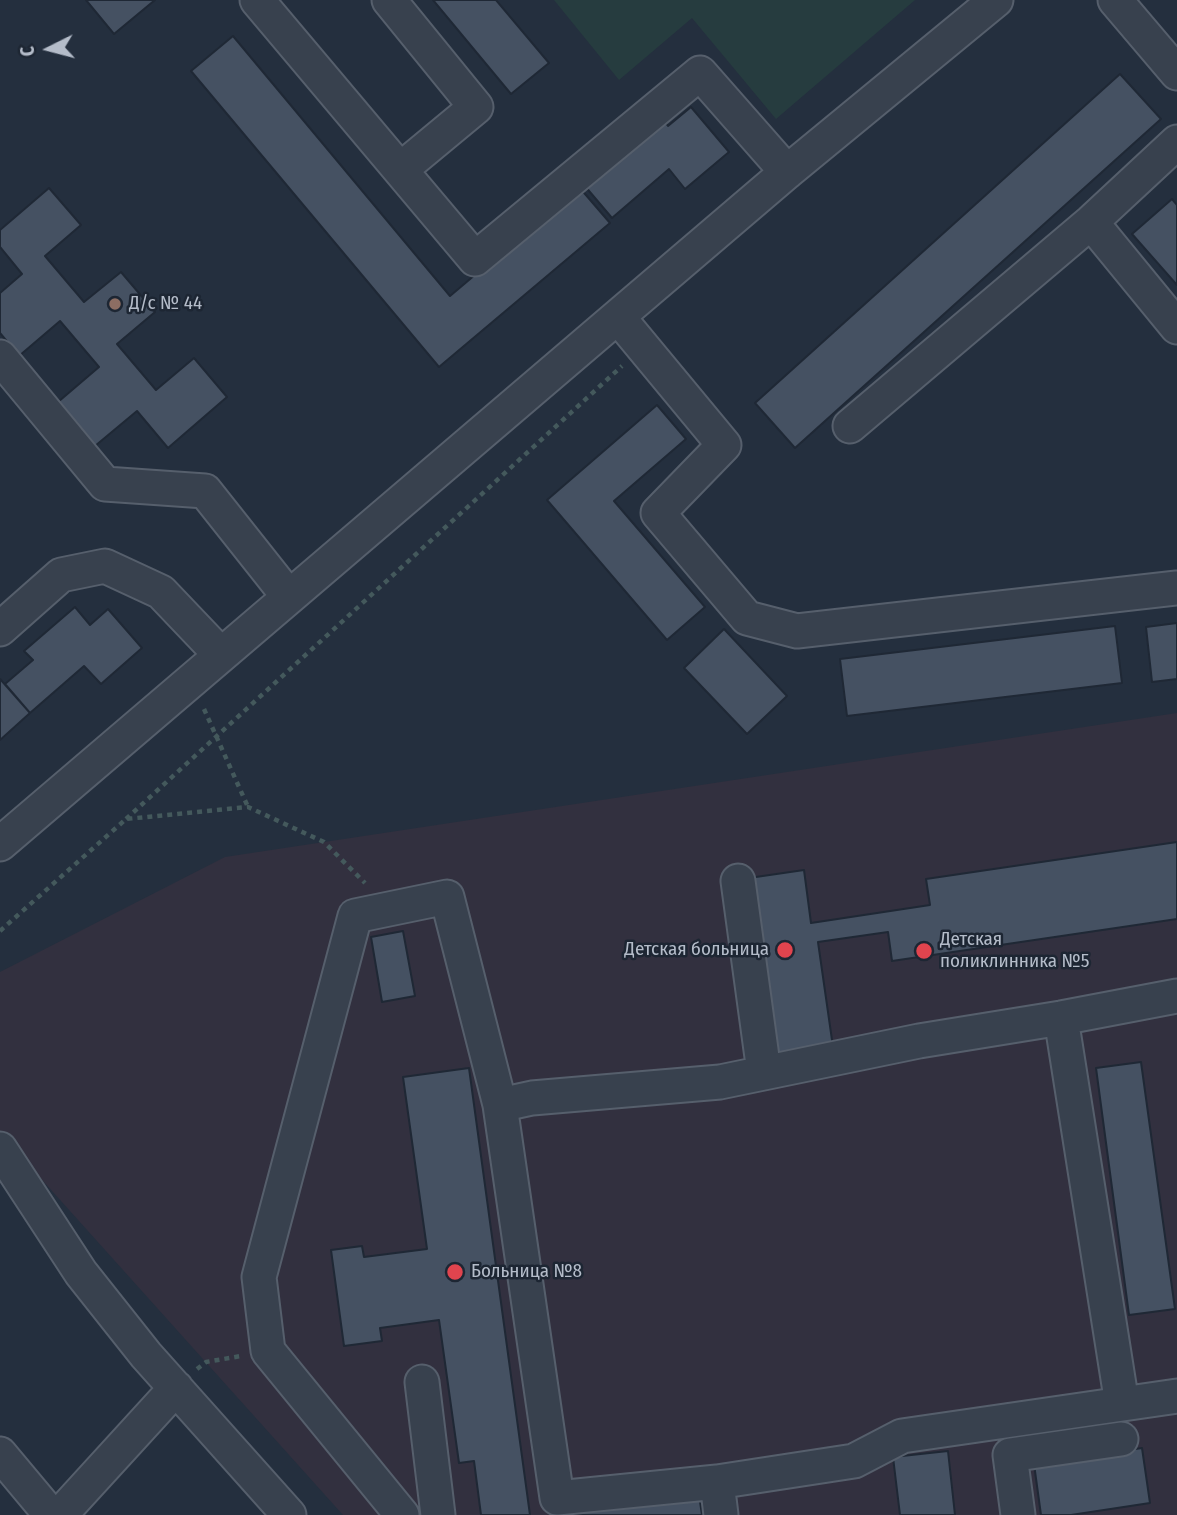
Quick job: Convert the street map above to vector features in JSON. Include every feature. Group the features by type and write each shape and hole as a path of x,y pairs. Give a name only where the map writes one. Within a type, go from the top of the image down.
{"street":[{"path":"257,0 475,259 700,73 788,172"},
{"path":"389,0 476,107 400,170"},
{"path":"0,844 788,172 996,0"},
{"path":"1115,0 1176,68"},
{"path":"850,426 1091,222 1177,142"},
{"path":"1091,222 1177,327"},
{"path":"618,317 724,445 658,513 747,618 797,631 1177,587"},
{"path":"0,357 106,484 205,491 289,597"},
{"path":"0,629 61,575 105,566 161,592 221,654"},
{"path":"738,881 764,1072"},
{"path":"402,1515 268,1351 259,1277 355,916 447,897 500,1105 557,1498 717,1482 854,1461 902,1436 1177,1396"},
{"path":"500,1105 532,1098 720,1082 919,1041 1177,996"},
{"path":"1061,1018 1122,1404"},
{"path":"0,1149 81,1273 146,1355 289,1515"},
{"path":"422,1382 438,1515"},
{"path":"60,1515 176,1388"},
{"path":"1018,1515 1010,1455 1121,1439"},
{"path":"0,1454 51,1515"},
{"path":"717,1482 721,1515"}],"path":[{"path":"0,931 643,347"},
{"path":"191,681 248,807"},
{"path":"126,819 248,807 324,842 391,909"},
{"path":"176,1388 206,1362 268,1351"}],"shaded area":[{"path":"1177,713 1177,1515 343,1515 0,1133 0,972 225,857"}],"green space":[{"path":"554,0 915,0 776,119 692,18 619,80"}],"building":[{"path":"86,0 155,0 114,34"},
{"path":"433,0 496,0 549,63 511,94"},
{"path":"233,36 450,296 579,187 610,223 439,367 191,71"},
{"path":"1120,74 1161,119 795,448 755,403"},
{"path":"691,107 729,152 685,189 669,169 612,218 584,185 663,119 668,126"},
{"path":"49,188 81,225 45,256 84,302 121,272 155,312 117,344 156,390 194,358 227,397 168,448 137,411 95,446 58,402 99,367 60,321 19,356 0,333 0,293 22,274 0,247 0,230"},
{"path":"1172,199 1177,205 1177,285 1132,234"},
{"path":"657,405 686,439 614,501 705,607 667,640 547,500"},
{"path":"75,607 90,625 108,609 142,648 101,684 84,666 30,713 5,684 33,660 24,651"},
{"path":"1177,623 1177,679 1152,682 1146,627"},
{"path":"1115,626 1122,683 847,716 840,659"},
{"path":"724,629 787,696 747,734 684,668"},
{"path":"0,679 30,713 0,740"},
{"name":"Детская поликлинника №5","path":"1177,842 1177,919 892,961 888,932 818,942 834,1054 776,1062 749,878 804,870 811,923 930,905 926,879"},
{"path":"403,931 415,996 382,1002 371,937"},
{"path":"1141,1062 1175,1309 1129,1315 1096,1068"},
{"path":"469,1068 530,1515 481,1515 474,1461 459,1463 439,1320 380,1328 382,1341 344,1346 331,1250 362,1246 364,1257 427,1249 403,1077"},
{"path":"1142,1448 1150,1503 1071,1515 1041,1515 1034,1464"},
{"path":"948,1451 955,1515 900,1515 893,1457"},
{"path":"699,1495 702,1515 552,1515"}],"place":[{"name":"Д/с № 44","path":"115,304"},
{"name":"Детская больница","path":"785,950"},
{"name":"Детская поликлинника №5","path":"924,951"},
{"name":"Больница №8","path":"455,1272"}]}
